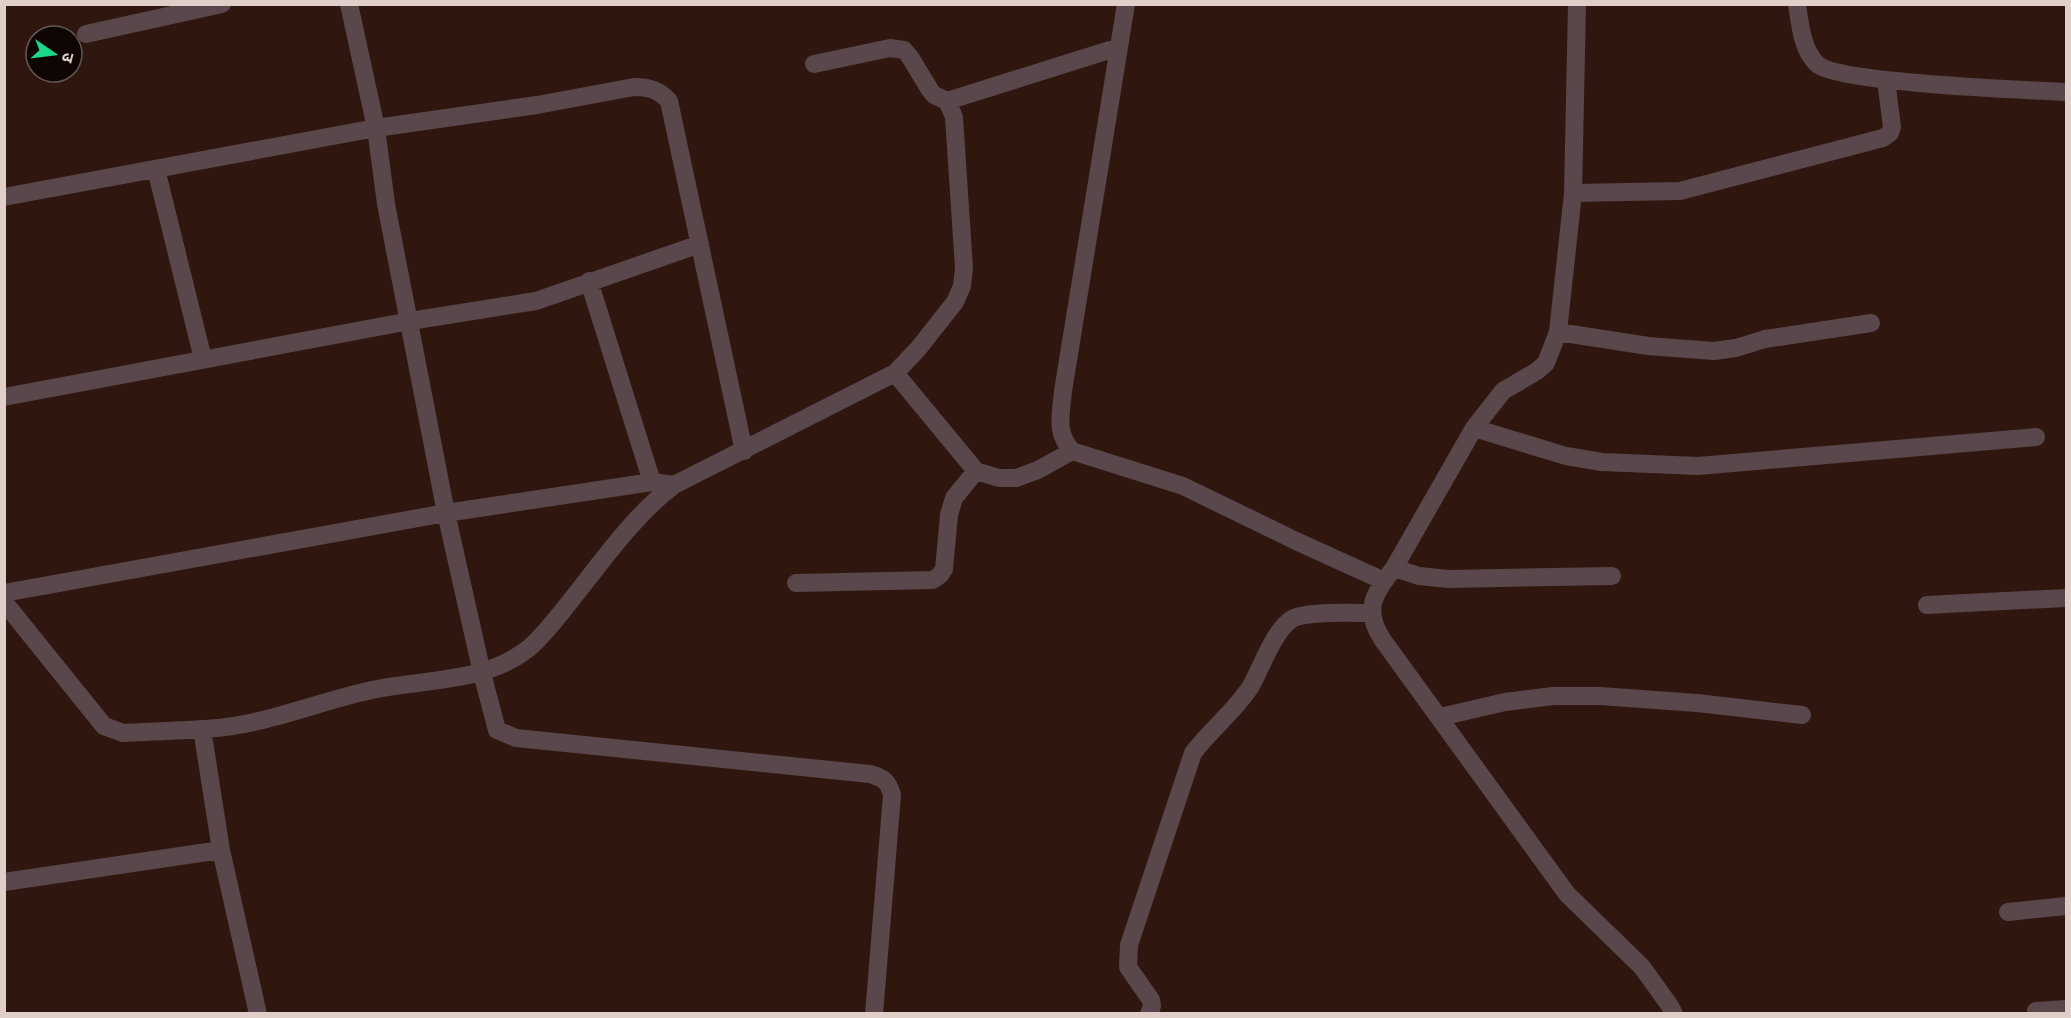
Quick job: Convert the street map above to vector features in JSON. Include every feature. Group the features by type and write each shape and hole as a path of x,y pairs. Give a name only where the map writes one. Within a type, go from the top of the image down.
{"street":[{"path":"86,34 222,4"},
{"path":"350,4 376,128 386,204 446,513 497,730 516,738 870,774 883,778 889,784 892,795 874,1014"},
{"path":"1126,4 1063,391 1060,428 1063,441 1072,451 1183,486 1296,541 1389,575 1449,579 1612,576"},
{"path":"1577,4 1574,194 1558,332 1546,363 1503,391 1474,429 1374,600 1370,613 1373,625 1382,639 1567,894 1642,967 1674,1014"},
{"path":"1797,4 1810,56 1825,70 1887,80 2067,93"},
{"path":"947,101 1119,47"},
{"path":"4,602 104,726 123,733 202,729 252,722 376,689 482,673 507,662 528,648 547,629 653,501 674,485 895,373 918,349 955,302 962,286 964,268 956,135 954,117 947,101 934,95 903,50 890,48 814,64"},
{"path":"1574,194 1680,191 1883,138 1890,133 1892,127 1887,80"},
{"path":"4,197 376,128 537,105 634,87 648,87 662,93 669,101 744,451"},
{"path":"156,169 203,359"},
{"path":"4,397 410,321 536,301 700,244"},
{"path":"589,281 652,482"},
{"path":"1558,332 1648,346 1714,351 1736,348 1766,339 1870,323"},
{"path":"895,373 976,471 999,478 1016,478 1038,470 1072,451"},
{"path":"1474,429 1566,456 1602,462 1698,466 2036,437"},
{"path":"795,583 933,580 944,569 949,515 954,498 976,471"},
{"path":"4,592 446,513 652,482 674,485"},
{"path":"1927,605 2067,598"},
{"path":"1149,1014 1152,1006 1151,1000 1128,967 1128,952 1193,753 1238,704 1280,630 1293,619 1308,615 1370,613"},
{"path":"1440,717 1505,702 1552,696 1600,696 1697,703 1802,715"},
{"path":"202,729 221,850 258,1014"},
{"path":"4,882 221,850"},
{"path":"2008,912 2067,906"},
{"path":"2036,1011 2067,1009"}]}
